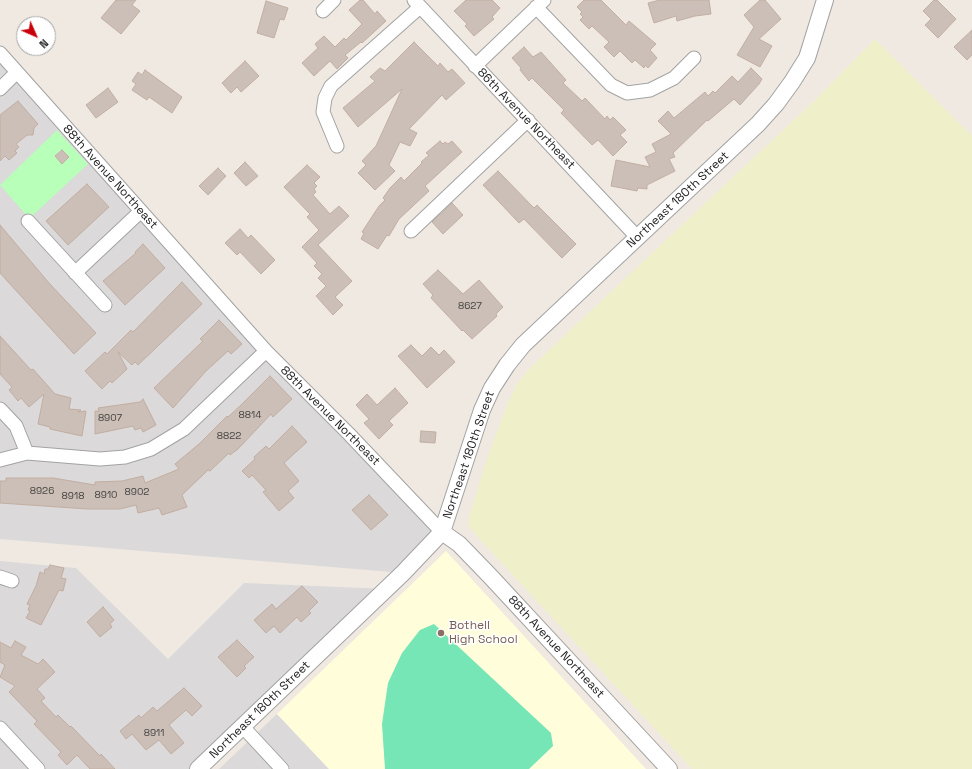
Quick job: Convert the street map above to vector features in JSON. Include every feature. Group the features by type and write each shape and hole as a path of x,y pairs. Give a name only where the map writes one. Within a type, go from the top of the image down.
{"street":[{"path":"323,11 334,0"},
{"name":"Northeast 180th Street","path":"198,769 244,727 403,573 442,532 482,410 492,388 523,345 758,124 776,104 807,58 825,0"},
{"path":"337,146 323,112 325,98 331,86 417,3"},
{"name":"86th Avenue Northeast","path":"417,3 638,238"},
{"path":"475,66 540,4 611,85 627,93 650,90 674,78 694,58"},
{"name":"88th Avenue Northeast","path":"0,53 266,351 349,434 442,532 459,544 490,576 669,769"},
{"path":"0,88 17,72"},
{"path":"411,231 528,120"},
{"path":"75,272 140,211"},
{"path":"28,221 105,305"},
{"path":"0,460 27,453 100,459 125,457 151,449 184,429 266,351"},
{"path":"0,409 16,426 27,453"},
{"path":"244,727 282,769"},
{"path":"0,728 38,769"}],"shaded area":[{"path":"0,53 442,532 403,573 0,539"},
{"name":"Bothell High School","path":"446,551 646,769 329,769 277,714"},
{"path":"0,561 76,568 168,659 244,583 386,589 191,769 0,769"},
{"path":"277,714 329,769 219,769"}],"green space":[{"path":"875,39 972,136 972,769 692,769 475,534 468,525 469,517 486,462 507,405 517,384 529,369 815,100"},
{"path":"57,130 88,164 31,217 27,216 0,185"},
{"path":"434,624 551,733 553,746 529,769 385,769 382,724 388,683 402,653 420,630"}],"building":[{"path":"116,0 136,0 132,5 140,11 121,34 101,18"},
{"path":"360,0 363,0 375,14 377,11 386,21 362,43 361,42 345,55 348,58 337,69 330,61 314,76 302,63 318,48 315,44 324,36 335,47 344,38 346,40 362,24 349,10"},
{"path":"466,0 492,0 500,8 492,17 494,19 474,36 465,26 467,24 454,11"},
{"path":"584,0 601,0 626,25 629,21 656,44 650,50 657,58 648,68 645,65 644,68 635,60 632,63 620,51 614,57 604,47 609,42 592,26 589,29 580,20 583,17 580,14 582,12 577,7"},
{"path":"660,0 709,0 711,14 695,16 677,21 676,16 654,23 648,3"},
{"path":"760,0 765,0 781,19 759,39 772,46 760,67 737,55 754,27 744,15"},
{"path":"934,0 937,0 956,19 938,38 925,25 931,19 923,11"},
{"path":"266,1 288,8 284,20 280,19 274,38 257,33"},
{"path":"972,30 972,55 967,60 954,47"},
{"path":"414,42 438,66 440,63 448,72 452,69 465,83 446,100 442,95 409,129 417,133 410,146 400,142 389,165 395,171 375,190 358,173 366,165 362,161 376,146 402,89 358,127 343,108 375,81 370,77 380,68 385,71"},
{"path":"524,47 533,57 541,52 566,80 563,83 582,101 585,98 605,119 607,116 610,120 613,117 626,130 620,135 627,142 613,156 598,140 592,145 561,113 564,110 532,78 529,81 520,70 521,68 512,58"},
{"path":"245,61 259,76 241,92 237,87 231,93 222,83"},
{"path":"751,68 762,79 759,84 740,105 734,99 708,121 707,120 673,153 675,157 669,159 675,171 647,185 647,189 638,188 637,191 611,186 616,160 650,167 645,157 656,152 652,144 671,134 658,121 668,111 674,118 705,92 708,96 713,91 715,93 732,76 738,82"},
{"path":"145,70 182,97 172,113 149,97 147,100 132,90 136,84 132,81 138,72 142,75"},
{"path":"108,88 118,102 96,118 86,105"},
{"path":"18,101 38,124 34,128 33,135 27,135 16,144 19,147 15,151 17,153 9,160 5,156 0,161 0,115"},
{"path":"440,141 443,144 445,142 448,144 452,141 462,152 425,186 429,191 399,219 389,236 387,235 378,249 361,239 364,233 362,232 379,206 385,200 383,198 390,188 401,177 404,181 429,155 426,153"},
{"path":"62,150 69,157 62,164 55,156"},
{"path":"245,162 258,176 246,186 234,173"},
{"path":"307,165 320,177 314,183 317,186 314,189 316,192 313,195 330,214 339,206 349,216 318,245 352,281 335,297 343,305 333,315 316,296 326,286 318,278 322,274 314,266 317,263 302,247 319,230 307,217 310,214 284,187"},
{"path":"218,168 226,176 208,195 199,186"},
{"path":"498,171 534,208 537,205 576,244 562,258 524,219 519,223 483,185"},
{"path":"87,184 109,207 68,245 46,221"},
{"path":"452,203 463,215 443,234 432,222"},
{"path":"0,225 49,283 96,333 74,354 0,273"},
{"path":"240,229 248,238 251,235 275,260 261,274 240,252 237,255 225,243"},
{"path":"143,244 165,268 125,305 103,281 136,253 135,252"},
{"path":"438,270 463,294 479,280 503,307 496,314 497,316 472,339 463,330 462,331 431,298 433,295 423,284"},
{"path":"182,282 202,304 138,365 135,362 132,365 118,352 127,369 112,383 110,381 102,389 85,371 105,352 107,354 131,330 133,332"},
{"path":"219,320 242,344 231,354 228,351 206,371 173,408 154,388 203,341 200,339"},
{"path":"0,336 31,370 33,369 55,394 71,398 69,409 81,410 78,412 86,411 82,436 50,429 50,427 38,424 44,394 29,407 21,398 18,401 9,390 12,387 0,374"},
{"path":"411,345 422,356 431,347 439,355 444,350 455,362 427,388 398,356"},
{"path":"270,376 292,399 273,417 271,414 238,449 230,455 229,453 210,471 208,470 182,495 187,507 162,515 159,508 138,513 136,505 120,509 88,509 0,503 0,481 6,481 6,478 53,478 95,485 95,482 122,481 143,476 145,483 179,469 175,464 199,444"},
{"path":"395,388 408,403 389,421 393,425 379,439 364,423 369,419 356,405 367,394 377,405"},
{"path":"143,399 156,425 143,432 141,428 135,430 133,426 95,434 95,411 99,411 98,408 140,402"},
{"path":"292,426 307,442 284,463 299,481 288,491 294,498 279,511 263,492 266,490 252,475 249,478 242,471 266,446 269,449"},
{"path":"421,431 436,432 435,443 420,442"},
{"path":"369,495 388,515 371,530 352,510"},
{"path":"50,565 64,568 61,578 66,579 63,591 59,590 41,625 26,618 30,611 28,610 30,605 27,604 36,586 40,572 44,574 45,569 48,569"},
{"path":"302,586 318,602 309,611 311,613 301,622 297,617 280,633 274,626 266,633 254,620 272,604 276,609"},
{"path":"103,607 114,620 110,624 112,627 100,637 87,622"},
{"path":"237,640 254,657 244,666 246,668 237,677 218,657"},
{"path":"15,641 26,647 21,655 38,664 43,659 55,672 37,689 45,698 41,701 56,717 58,715 70,727 71,726 115,769 90,769 77,755 67,765 58,755 61,752 34,724 37,721 9,692 15,686 0,677 5,665 0,662 0,642 11,648"},
{"path":"184,688 202,706 192,716 186,710 169,725 184,743 171,754 159,740 146,750 132,734 126,739 120,731 139,715 141,718 153,707 157,711"}],"place":[{"name":"Bothell High School","path":"441,633"}]}
